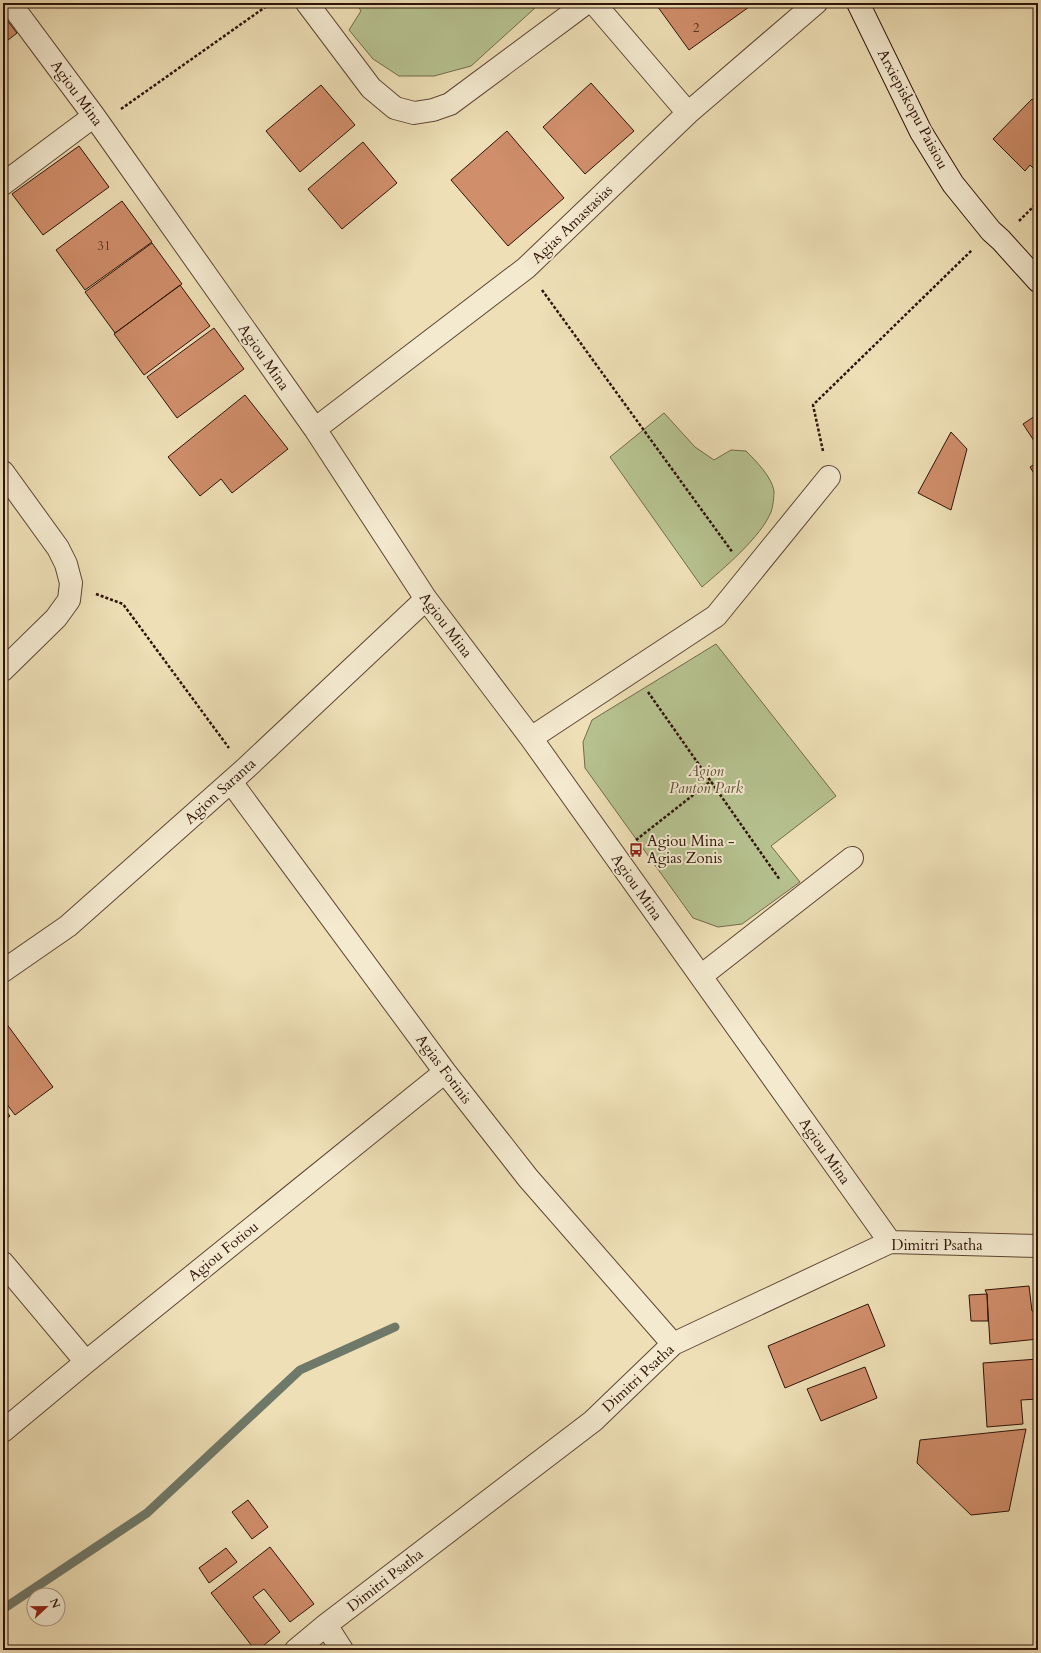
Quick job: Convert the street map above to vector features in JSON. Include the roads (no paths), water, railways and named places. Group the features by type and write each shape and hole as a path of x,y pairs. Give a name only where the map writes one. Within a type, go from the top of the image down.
{"street":[{"name":"Agiou Mina","path":"10,3 97,120 315,429 426,599 531,738 890,1242"},
{"path":"307,3 371,88 395,108 414,113 433,110 450,104 586,3"},
{"path":"594,3 688,113"},
{"name":"Agias Amastasias","path":"315,429 526,268 688,113 816,3"},
{"name":"Arxiepiskopu Paisiou","path":"858,3 922,132 953,184 991,231 1038,281"},
{"path":"3,184 97,120"},
{"path":"3,472 58,548 66,564 71,583 69,600 56,618 3,670"},
{"path":"531,738 716,616 829,477"},
{"name":"Agion Saranta","path":"3,971 68,926 238,776 426,599"},
{"name":"Agias Fotinis","path":"238,776 445,1072 528,1178 673,1344"},
{"path":"701,976 852,858"},
{"name":"Agiou Fotiou","path":"3,1431 86,1362 445,1072"},
{"name":"Dimitri Psatha","path":"296,1650 326,1625 593,1421 673,1344 890,1242 1038,1246"},
{"path":"3,1264 86,1362"},
{"path":"326,1625 342,1650"}],"waterway":[{"path":"3,1609 147,1513 300,1370 395,1327"}],"place":[{"name":"Agiou Mina - Agias Zonis","path":"636,850"}],"park label":[{"name":"Agion Panton Park","path":"706,780"}]}
